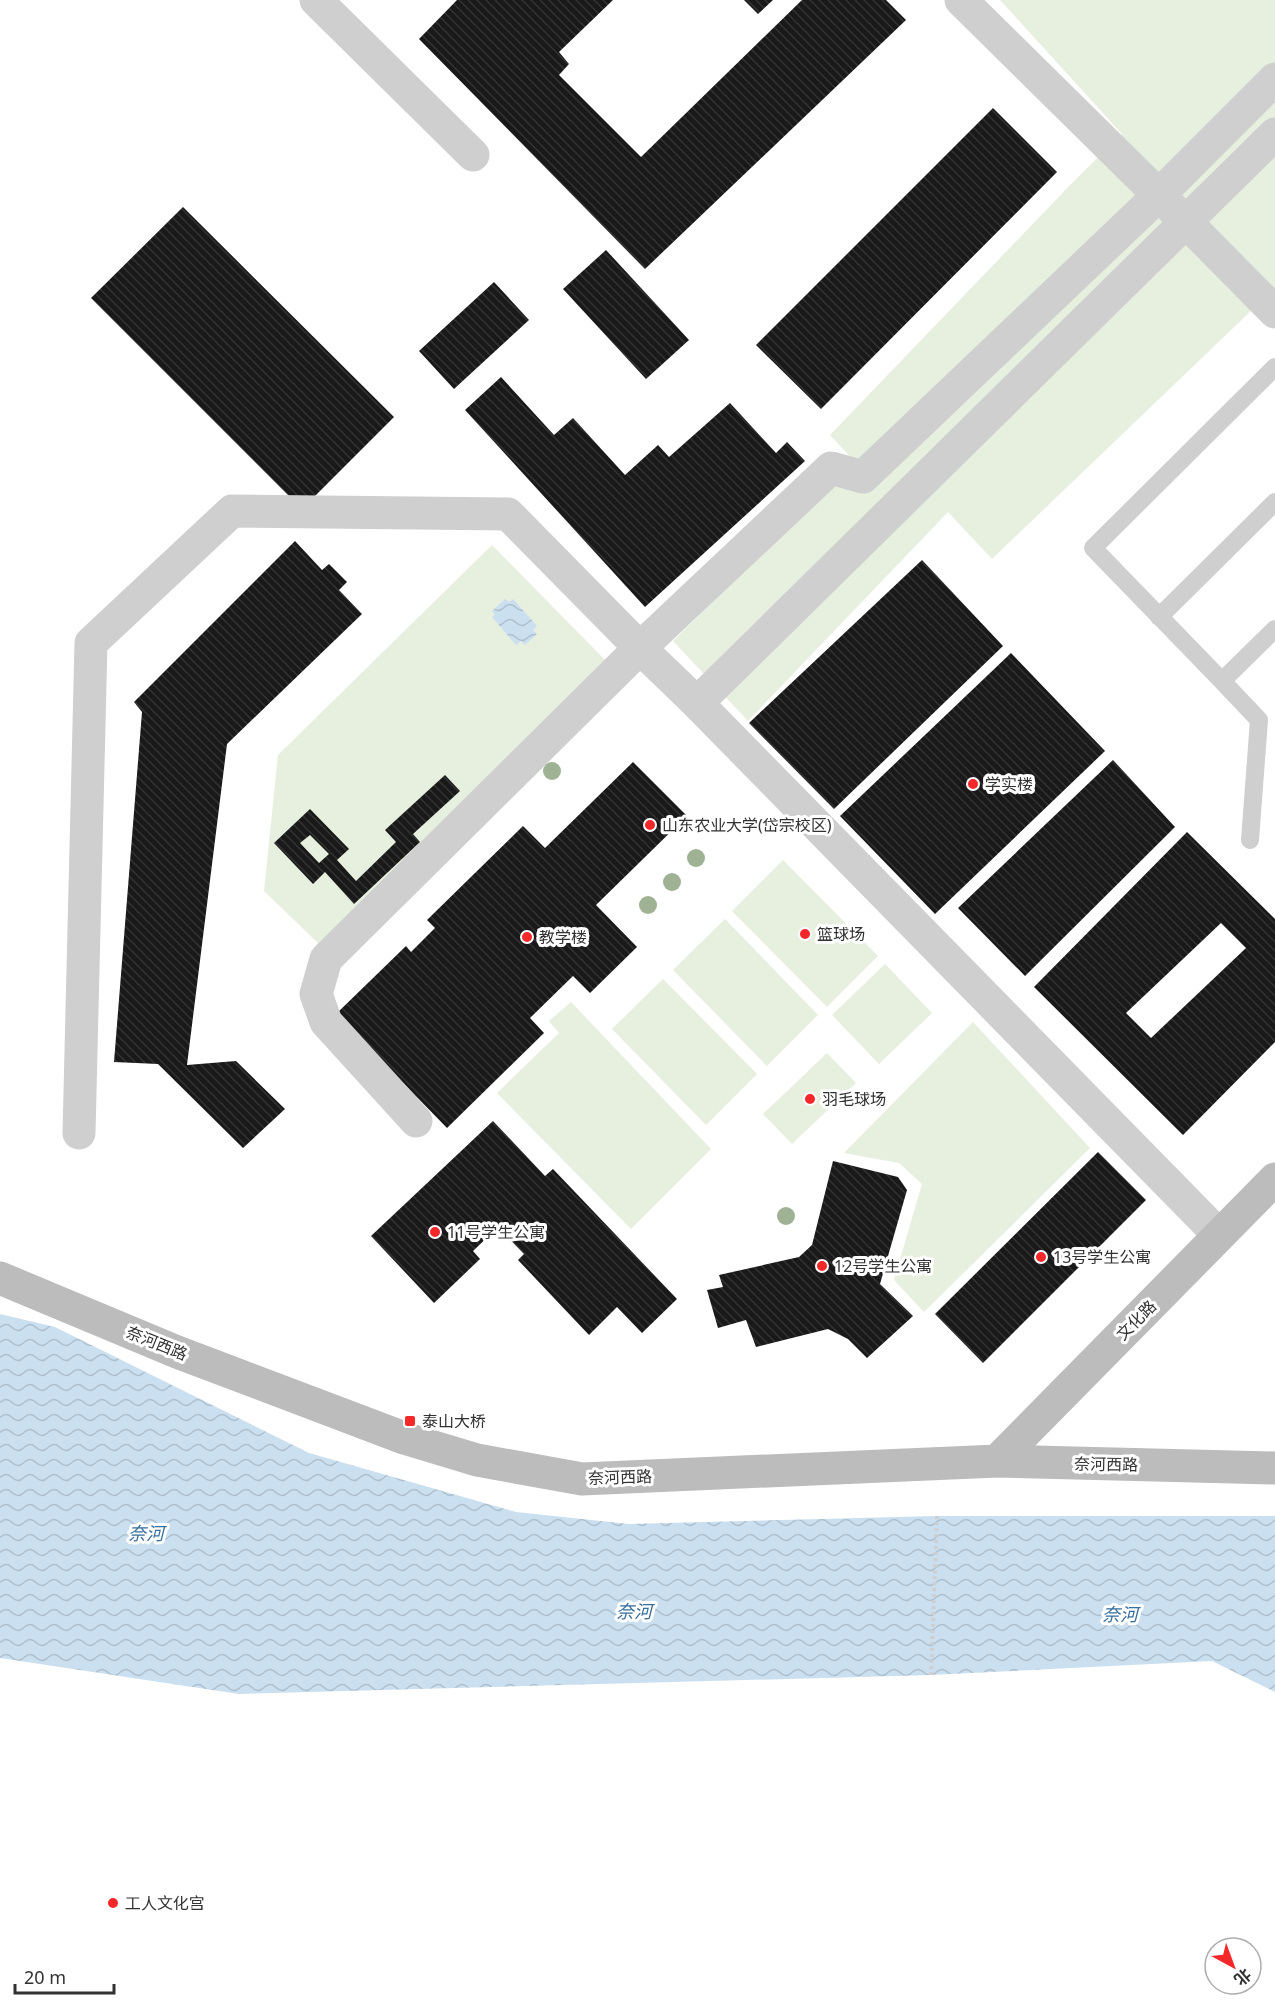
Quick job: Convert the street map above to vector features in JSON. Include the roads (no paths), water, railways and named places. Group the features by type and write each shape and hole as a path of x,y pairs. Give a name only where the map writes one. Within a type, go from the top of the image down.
{"street":[{"path":"316,0 473,155"},
{"path":"961,0 1275,312"},
{"path":"416,1121 326,1022 316,994 326,959 640,648 831,468 863,477 1159,195 1275,79"},
{"path":"697,703 1275,134"},
{"path":"79,1133 91,643 232,512 508,514 697,703 1219,1235"},
{"name":"文化路","path":"996,1461 1275,1179"},
{"name":"奈河西路","path":"0,1278 177,1352 404,1438 477,1460 582,1479 996,1461 1275,1468"}],"lane":[{"path":"1250,840 1259,720 1094,549 1275,367"},
{"path":"1159,616 1275,502"},
{"path":"1222,681 1275,629"}],"water":[{"path":"505,599 509,602 513,599 537,626 533,630 537,634 525,645 521,641 516,645 492,617 495,614 492,611"},
{"name":"奈河","path":"0,1314 55,1327 309,1453 516,1512 629,1524 937,1516 1275,1516 1275,1692 1212,1661 931,1675 239,1694 0,1658"}],"place":[{"name":"学实楼","path":"973,784"},
{"name":"山东农业大学(岱宗校区)","path":"650,825"},
{"name":"篮球场","path":"805,934"},
{"name":"教学楼","path":"527,937"},
{"name":"羽毛球场","path":"810,1099"},
{"name":"11号学生公寓","path":"435,1232"},
{"name":"13号学生公寓","path":"1041,1257"},
{"name":"12号学生公寓","path":"822,1266"},
{"name":"泰山大桥","path":"410,1421"},
{"name":"工人文化宫","path":"113,1903"}]}
